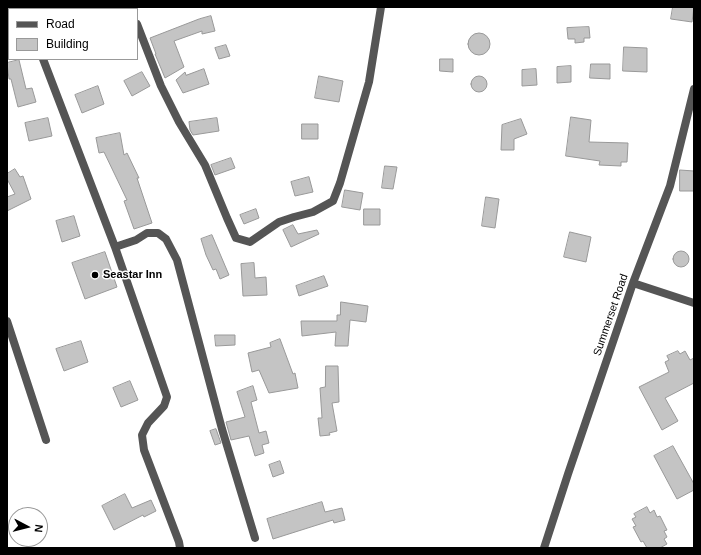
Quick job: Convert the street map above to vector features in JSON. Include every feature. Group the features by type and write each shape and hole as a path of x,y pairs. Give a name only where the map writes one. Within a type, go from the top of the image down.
{"street":[{"path":"138,27 161,86 179,122 205,164 236,238 250,242 280,222 294,216 313,212 333,201 340,183 369,82 381,7"},
{"path":"43,60 115,247 167,397 164,406 148,423 142,435 144,450 180,548"},
{"name":"Summerset Road","path":"544,548 633,283 670,186 694,89"},
{"path":"115,247 136,240 147,233 158,233 166,239 177,260 222,429 255,538"},
{"path":"633,283 694,303"},
{"path":"7,321 46,440"}],"building":[{"path":"673,7 694,7 692,22 671,19"},
{"path":"211,16 215,31 202,34 202,31 174,41 184,67 165,78 150,38 199,19"},
{"path":"589,27 590,38 584,38 584,42 575,43 575,39 568,39 567,28"},
{"path":"479,33 487,36 490,44 487,52 479,55 471,52 468,44 471,36"},
{"path":"226,45 230,56 219,59 215,48"},
{"path":"624,47 647,48 647,72 623,71"},
{"path":"440,59 453,59 453,72 440,71"},
{"path":"19,60 26,89 32,88 36,102 18,107 11,79 9,79 7,63"},
{"path":"591,64 610,64 610,79 590,78"},
{"path":"571,66 571,82 557,83 557,67"},
{"path":"204,69 209,84 183,93 176,80 185,72 186,75"},
{"path":"536,69 537,85 522,86 522,70"},
{"path":"142,72 150,86 132,96 124,81"},
{"path":"319,76 343,81 339,102 315,98"},
{"path":"479,76 485,78 487,84 485,90 479,92 473,90 471,84 473,78"},
{"path":"98,86 104,104 82,113 75,95"},
{"path":"571,117 591,120 589,142 628,143 627,162 621,162 621,166 599,165 600,161 566,156"},
{"path":"48,118 52,136 29,141 25,123"},
{"path":"217,118 219,131 193,135 190,130 189,122"},
{"path":"521,119 527,134 514,139 514,150 501,150 502,125"},
{"path":"302,124 318,124 318,139 302,139"},
{"path":"120,133 124,155 127,153 139,178 137,178 152,223 134,229 124,201 127,200 104,152 99,153 96,138"},
{"path":"231,158 235,168 215,175 211,165"},
{"path":"385,166 397,167 393,189 382,188"},
{"path":"15,169 20,177 23,176 31,199 7,211 7,197 15,194 7,179 7,174"},
{"path":"680,170 694,171 694,191 680,191"},
{"path":"309,177 313,192 295,196 291,182"},
{"path":"345,190 363,193 360,210 342,207"},
{"path":"486,197 499,199 495,228 482,226"},
{"path":"256,209 259,218 244,224 240,215"},
{"path":"364,209 380,209 380,225 364,225"},
{"path":"74,216 80,236 62,242 56,221"},
{"path":"293,225 298,234 317,230 319,234 291,247 283,230"},
{"path":"570,232 591,237 586,262 564,257"},
{"path":"212,235 229,275 220,279 216,269 213,270 201,239"},
{"path":"681,251 687,253 689,259 687,265 681,267 675,265 673,259 675,253"},
{"name":"Seastar Inn","path":"105,252 117,287 85,299 72,263"},
{"path":"254,263 255,278 266,277 267,295 243,296 241,264"},
{"path":"324,276 328,286 299,296 296,286"},
{"path":"341,302 368,306 366,322 350,320 348,346 335,346 336,332 302,336 301,321 337,321 337,315 340,315"},
{"path":"215,335 235,335 235,345 216,346"},
{"path":"280,339 293,374 295,373 298,388 269,393 259,370 252,372 248,353 271,347 270,343"},
{"path":"81,341 88,362 64,371 56,349"},
{"path":"678,351 680,354 685,351 690,360 694,358 694,383 665,398 678,421 662,430 639,387 669,372 665,362 669,360 667,356"},
{"path":"326,366 338,366 339,402 332,403 337,431 329,433 330,435 320,436 318,418 322,418 320,388 325,387"},
{"path":"130,381 138,400 121,407 113,388"},
{"path":"253,386 257,400 251,402 259,433 266,431 269,443 262,445 264,453 255,456 249,436 231,440 226,422 245,417 237,392"},
{"path":"216,429 221,443 215,445 210,431"},
{"path":"673,446 694,484 694,490 677,499 654,456"},
{"path":"280,461 284,473 273,477 269,465"},
{"path":"125,494 132,508 151,500 156,511 144,517 143,515 114,530 102,506"},
{"path":"322,502 325,512 342,508 345,520 334,523 333,520 273,539 267,519"},
{"path":"647,507 650,513 654,510 657,517 660,516 667,530 664,531 667,537 664,539 667,544 660,548 647,548 643,541 641,542 633,527 636,526 632,519 636,517 634,514"}],"place":[{"name":"Seastar Inn","path":"95,275"}]}
